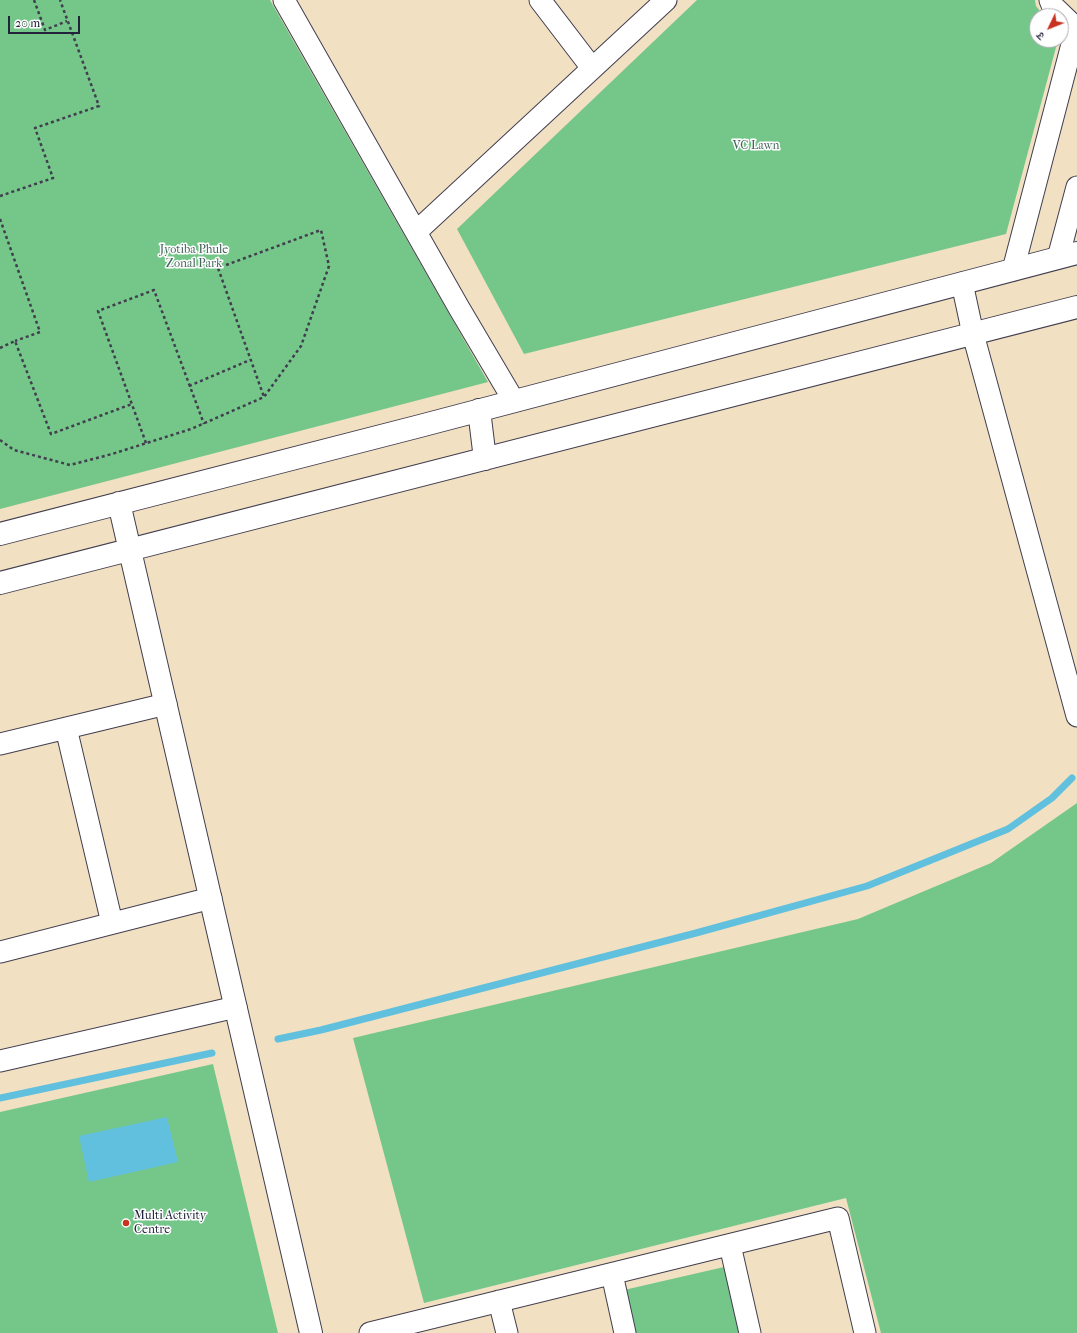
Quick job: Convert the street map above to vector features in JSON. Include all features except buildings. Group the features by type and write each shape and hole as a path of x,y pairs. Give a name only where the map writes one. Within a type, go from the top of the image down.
{"street":[{"path":"284,0 514,401"},
{"path":"540,0 592,68"},
{"path":"416,232 666,0"},
{"path":"1013,270 1076,29 1052,5 1050,0"},
{"path":"0,534 514,401 1067,255 1077,187"},
{"path":"962,283 973,334 1077,716"},
{"path":"0,584 1077,307"},
{"path":"479,410 485,459"},
{"path":"119,503 311,1333"},
{"path":"0,744 166,704"},
{"path":"66,728 112,924"},
{"path":"0,952 211,898"},
{"path":"0,1061 236,1007"},
{"path":"370,1333 838,1218 865,1333"},
{"path":"730,1245 750,1333"},
{"path":"612,1274 625,1333"},
{"path":"499,1301 507,1333"}],"path":[{"path":"34,0 44,30 67,21"},
{"path":"0,196 53,178 35,128 99,106 60,0"},
{"path":"0,219 40,332 0,348"},
{"path":"0,440 14,450 70,465 112,454 204,424 264,397 301,346 329,266 321,230 218,268 264,397"},
{"path":"146,443 98,311 154,290 204,424"},
{"path":"15,341 51,434 132,404"},
{"path":"189,386 250,360"}],"green space":[{"name":"Jyotiba Phule Zonal Park","path":"0,0 270,0 488,382 0,509"},
{"name":"VC Lawn","path":"697,0 1035,0 1038,8 1029,8 1029,48 1056,48 1006,234 524,354 457,229"},
{"path":"1077,803 1077,1333 881,1333 846,1198 424,1303 353,1038 858,919 991,863"},
{"name":"Multi Activity Centre","path":"213,1064 278,1333 0,1333 0,1112"},
{"path":"724,1267 740,1333 634,1333 624,1290"}],"water":[{"path":"167,1117 178,1162 89,1182 79,1136"}],"waterway":[{"path":"278,1039 321,1030 696,933 867,886 1008,829 1052,798 1072,778"},
{"path":"0,1098 212,1053"}],"place":[{"name":"Multi Activity Centre","path":"126,1223"}]}
